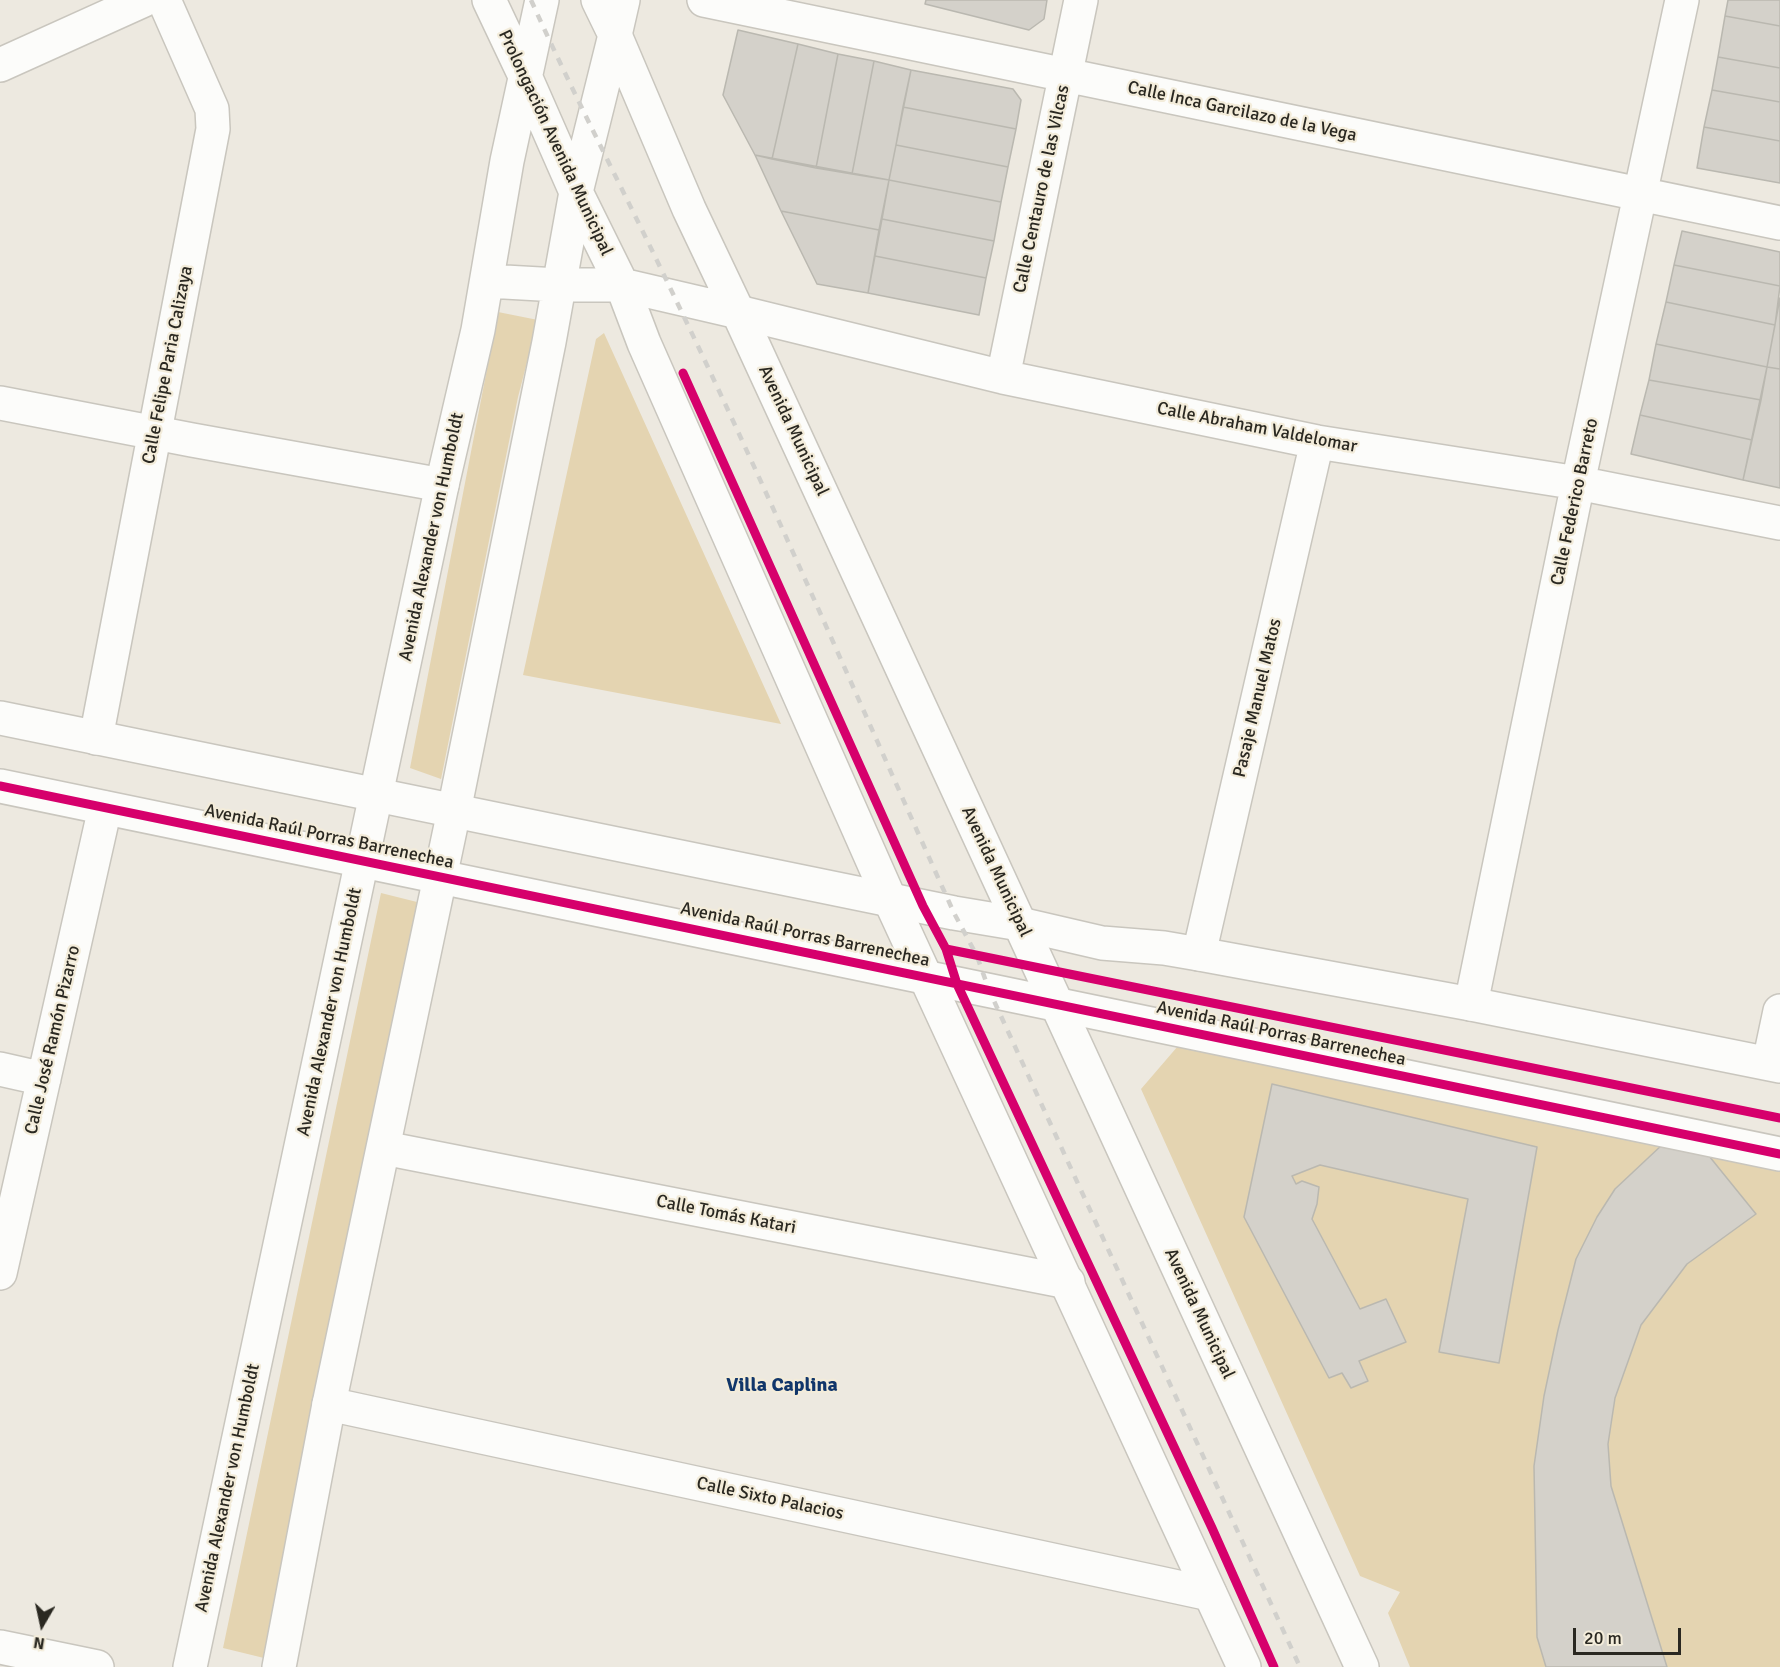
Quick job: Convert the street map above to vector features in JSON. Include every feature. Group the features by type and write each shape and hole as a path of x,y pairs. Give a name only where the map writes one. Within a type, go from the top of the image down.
{"street":[{"path":"0,65 144,0"},
{"name":"Calle Felipe Paria Calizaya","path":"96,738 213,129 212,109 164,0"},
{"name":"Prolongación Avenida Municipal","path":"489,0 576,192 622,285"},
{"name":"Avenida Alexander von Humboldt","path":"190,1667 442,485 478,330 507,161 542,0"},
{"path":"597,0 615,35"},
{"path":"279,1667 329,1404 441,877 549,342 576,192 623,0"},
{"name":"Calle Inca Garcilazo de la Vega","path":"704,0 1780,223"},
{"name":"Calle Centauro de las Vilcas","path":"1003,377 1081,0"},
{"name":"Calle Federico Barreto","path":"1472,1004 1578,483 1682,0"},
{"name":"Avenida Municipal","path":"615,35 689,209 1362,1667"},
{"path":"487,281 558,285 622,285 644,343 890,900 1244,1667"},
{"name":"Calle Abraham Valdelomar","path":"622,285 1003,377 1317,442 1578,483 1780,523"},
{"path":"0,403 442,485"},
{"name":"Pasaje Manuel Matos","path":"1198,954 1317,442"},
{"path":"0,718 890,900 1020,924 1102,943 1164,948 1198,954 1472,1004 1775,1065 1780,1011"},
{"name":"Avenida Raúl Porras Barrenechea","path":"0,786 1780,1154"},
{"name":"Calle José Ramón Pizarro","path":"0,1273 105,808"},
{"path":"0,1069 44,1078"},
{"name":"Calle Tomás Katari","path":"384,1148 1068,1282"},
{"name":"Calle Sixto Palacios","path":"329,1404 1210,1594"},
{"path":"0,1647 97,1667"}],"shaded area":[{"path":"498,312 538,320 518,397 441,779 410,768"},
{"path":"604,333 781,724 523,675 596,339"},
{"path":"381,893 417,902 264,1658 223,1648"},
{"path":"1184,1039 1780,1164 1780,1667 1410,1667 1388,1613 1400,1592 1360,1576 1141,1089"}],"building":[{"path":"926,0 1047,0 1044,19 1029,30 925,4"},
{"path":"1728,0 1780,0 1780,26 1725,16"},
{"path":"1725,16 1780,26 1780,68 1718,57"},
{"path":"738,30 798,44 772,159 755,155 723,95"},
{"path":"798,44 838,54 816,168 772,159"},
{"path":"838,54 874,61 852,174 816,168"},
{"path":"1718,57 1780,68 1780,102 1712,90"},
{"path":"874,61 911,70 889,180 852,174"},
{"path":"911,70 1013,89 1021,100 1016,129 903,107"},
{"path":"1712,90 1780,102 1780,141 1704,127"},
{"path":"903,107 1016,129 1008,167 896,145"},
{"path":"1704,127 1780,141 1780,183 1697,168"},
{"path":"896,145 1008,167 1001,202 889,180"},
{"path":"755,155 889,180 879,230 781,211"},
{"path":"889,180 1001,202 994,241 882,219"},
{"path":"781,211 879,230 868,293 817,284"},
{"path":"882,219 994,241 986,278 875,256"},
{"path":"1682,231 1780,252 1780,286 1674,265"},
{"path":"875,256 986,278 979,315 868,293"},
{"path":"1674,265 1780,286 1775,325 1666,302"},
{"path":"1780,298 1780,369 1767,367"},
{"path":"1666,302 1775,325 1767,367 1656,344"},
{"path":"1656,344 1767,367 1761,400 1649,380"},
{"path":"1767,367 1780,369 1780,488 1743,480"},
{"path":"1649,380 1761,400 1752,440 1640,415"},
{"path":"1640,415 1752,440 1743,480 1631,454"},
{"path":"1272,1084 1537,1147 1499,1363 1439,1352 1468,1199 1320,1165 1292,1176 1296,1184 1302,1181 1319,1187 1312,1219 1360,1309 1386,1299 1406,1342 1359,1361 1368,1381 1351,1388 1342,1373 1329,1378 1244,1217"},
{"path":"1663,1144 1705,1151 1756,1214 1687,1264 1641,1325 1615,1398 1608,1444 1611,1486 1667,1667 1546,1667 1537,1637 1534,1466 1544,1396 1558,1330 1576,1259 1597,1217 1615,1189"}],"railway":[{"path":"531,0 746,449 954,913 977,956 989,990 1300,1667"}],"cycle path":[{"path":"683,373 923,906 946,949 957,984 1212,1528 1274,1667"},
{"path":"0,786 1780,1154"},
{"path":"946,949 1780,1118"}],"district":[{"name":"Villa Caplina","path":"782,1386"}]}
